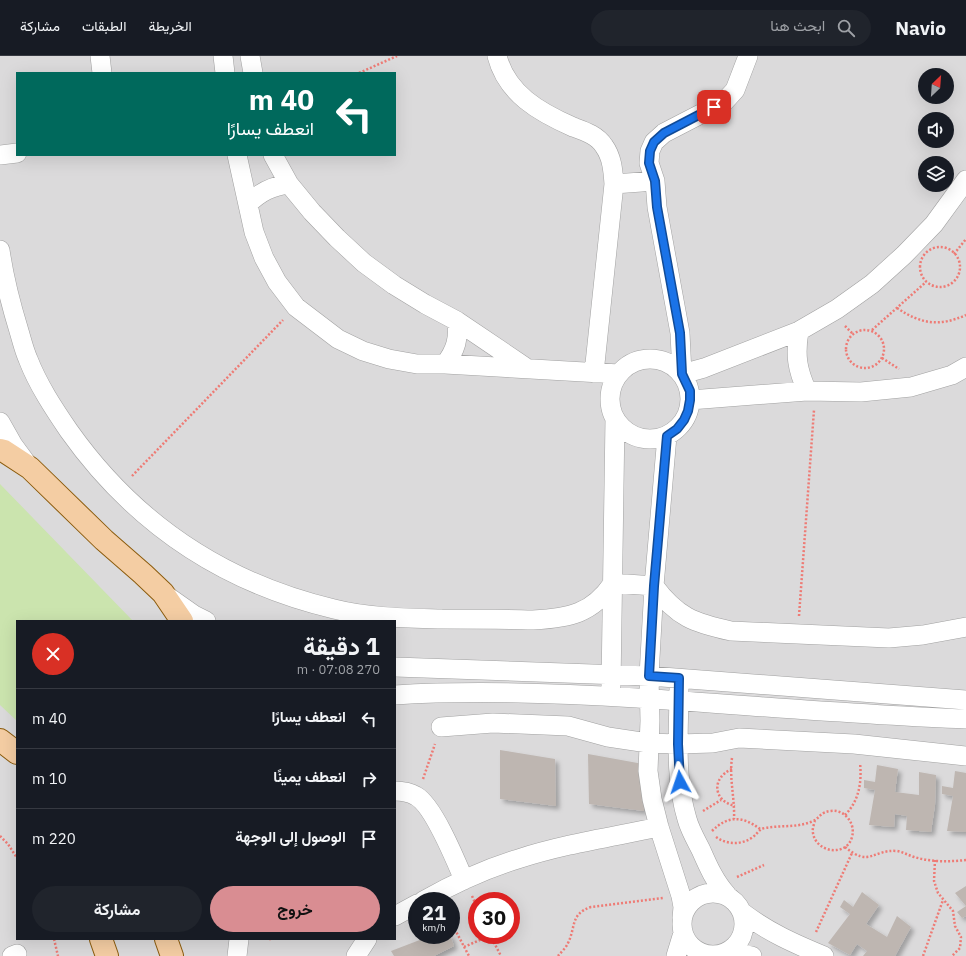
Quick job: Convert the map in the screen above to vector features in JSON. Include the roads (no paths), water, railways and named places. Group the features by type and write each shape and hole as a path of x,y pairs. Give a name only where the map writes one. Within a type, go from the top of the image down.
{"main road":[{"path":"0,450 4,451 30,468 104,540 163,593 181,620"},
{"path":"101,940 107,956"},
{"path":"166,940 172,956"}],"street":[{"path":"100,56 102,72"},
{"path":"223,56 225,72"},
{"path":"250,56 253,72"},
{"path":"497,56 505,77 518,93 533,106 552,117 594,136 603,145 610,157 614,184 594,373"},
{"path":"682,374 667,363 650,359 638,361 627,366 618,374 610,392 610,401 615,419 623,429 633,436 644,439 656,439 667,436 677,429 684,420 688,411 690,391 682,374 680,333 657,207 655,181 649,163 650,151 654,142 664,133 724,102 735,90 748,56"},
{"path":"0,155 16,153"},
{"path":"237,156 254,232 264,258 278,282 296,307 338,338 363,351 389,359 417,364 445,364 528,370 618,374"},
{"path":"274,156 289,184 322,223 364,263 394,285 457,321 528,370"},
{"path":"682,374 704,368 799,331 837,309 866,288 904,255 934,224 966,180"},
{"path":"614,184 655,181"},
{"path":"248,204 256,196 266,190 277,185 289,184"},
{"path":"0,250 12,306 28,359 52,407 83,450 118,491 150,521 190,550 232,574 283,595 335,610 389,618 557,619 577,614 595,604 606,594 613,583"},
{"path":"445,364 452,355 457,344 457,321"},
{"path":"799,331 797,362 800,377 811,391"},
{"path":"690,400 811,391 861,392 910,387 952,375 966,367"},
{"path":"610,696 615,419"},
{"path":"0,422 12,445 30,468"},
{"path":"667,436 654,586 649,676 650,721 648,771 652,799 659,827 682,896 682,926 688,943 696,950 705,954 720,955 737,952 752,956"},
{"path":"613,583 654,586 672,607 694,621 706,626 730,631 889,638 923,635 966,627"},
{"path":"163,593 194,615 204,620"},
{"path":"396,667 649,676 966,700"},
{"path":"679,678 678,769 682,796 688,820 711,872 723,891 736,902 743,913 745,922 742,936 734,947 720,955"},
{"path":"396,695 437,692 483,692 610,696 966,720"},
{"path":"441,727 493,723 568,726 608,737 648,743 678,744 713,742 739,738 854,744 966,756"},
{"path":"396,791 417,796 426,805 445,838 464,880"},
{"path":"441,892 464,880 526,857 571,845 659,827"},
{"path":"676,956 686,907 693,899 699,896 723,891"},
{"path":"396,915 408,909"},
{"path":"743,913 785,940 816,952"},
{"path":"237,956 239,940"},
{"path":"356,956 365,940"}]}
